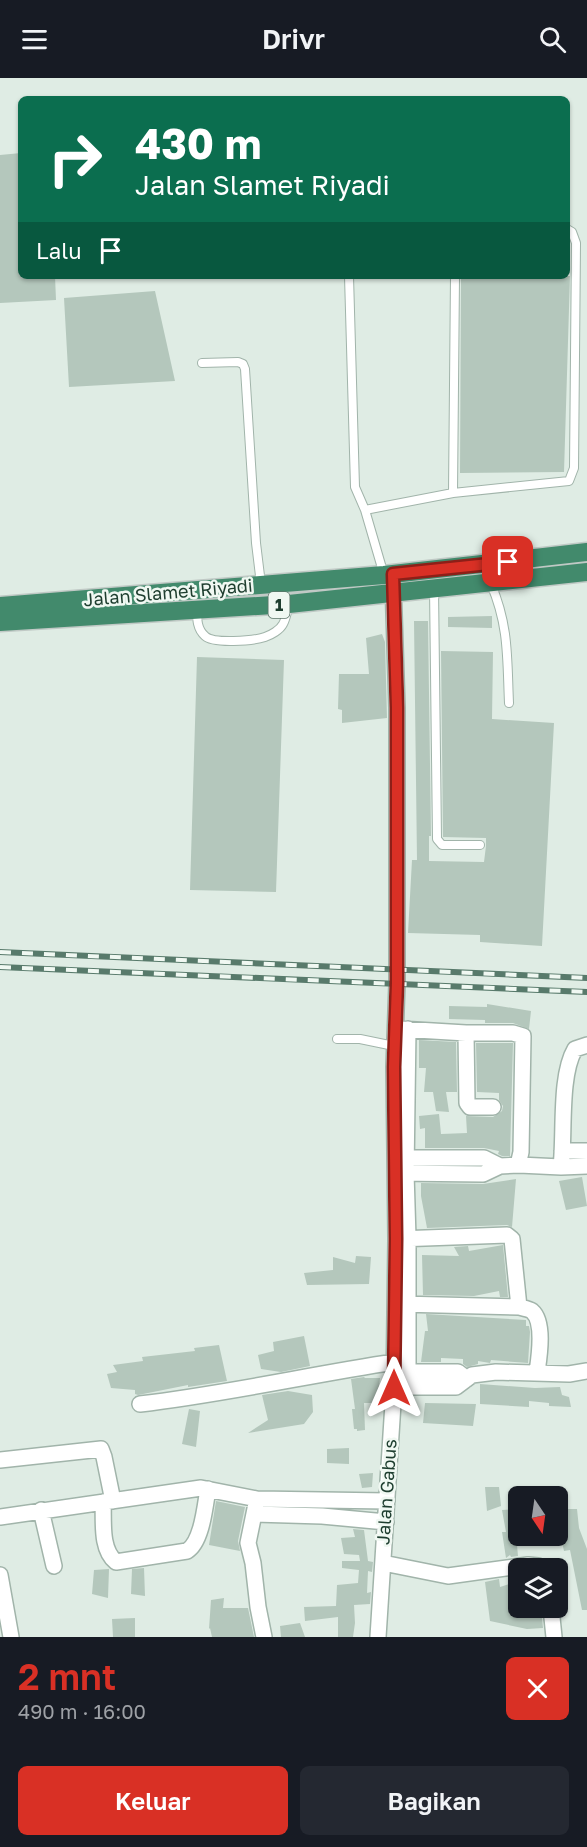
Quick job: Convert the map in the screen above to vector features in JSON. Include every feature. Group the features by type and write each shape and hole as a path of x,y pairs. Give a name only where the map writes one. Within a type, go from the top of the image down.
{"highway":[{"name":"Jalan Slamet Riyadi","path":"0,622 289,604 390,580 587,552"},
{"name":"Jalan Slamet Riyadi","path":"0,606 262,585 390,580 434,588 587,572"}],"street":[{"path":"390,580 401,1029 401,1304 404,1382 458,1372 467,1379 496,1372 580,1372"},
{"path":"401,1029 513,1033 523,1036 525,1044 518,1165"},
{"path":"401,1029 394,1046 401,1166"},
{"path":"466,1033 467,1103 470,1107 493,1107"},
{"path":"561,1167 565,1092 570,1064 575,1049 587,1045"},
{"path":"562,1151 587,1151"},
{"path":"401,1166 484,1158 500,1166 587,1166"},
{"path":"402,1239 507,1234 512,1239 519,1307"},
{"path":"401,1304 519,1307 532,1311 537,1317 540,1353 537,1372"},
{"name":"Jalan Gabus","path":"378,1637 387,1501 404,1382 394,1362 401,1304"},
{"path":"140,1404 199,1397 307,1375 394,1362"},
{"path":"0,1461 101,1449 104,1457 108,1501 106,1549 116,1562 187,1551 192,1548 200,1530 208,1489"},
{"path":"0,1516 201,1488 255,1507 386,1522"},
{"path":"255,1507 387,1501"},
{"path":"255,1507 249,1549 264,1637"},
{"path":"41,1510 54,1566"},
{"path":"383,1563 448,1576 508,1568"},
{"path":"0,1575 7,1633"},
{"path":"552,1618 554,1637"}],"lane":[{"path":"365,510 453,493 569,481 573,475 576,243 570,231"},
{"path":"349,279 355,487 390,580"},
{"path":"453,493 455,279"},
{"path":"202,363 238,362 243,364 245,369 256,543 262,585"},
{"path":"491,582 506,628 509,703"},
{"path":"434,588 437,839 442,845 480,845"},
{"path":"197,610 198,626 205,636 213,640 253,639 266,637 283,624 289,604"},
{"path":"337,1039 360,1039 394,1046"}],"building":[{"path":"18,153 18,279 55,279 56,300 0,303 0,155"},
{"path":"461,279 570,279 564,472 460,473"},
{"path":"155,291 175,381 69,387 64,298"},
{"path":"492,616 492,628 448,627 448,617"},
{"path":"414,621 428,621 431,836 429,836 429,861 484,862 486,846 486,838 443,837 441,651 493,652 492,719 554,723 542,946 480,942 480,935 408,933 412,860 417,860"},
{"path":"382,634 385,642 387,718 342,723 342,710 338,709 339,674 369,674 366,638"},
{"path":"197,657 284,660 276,892 190,890"},
{"path":"487,1004 531,1011 529,1029 513,1023 449,1019 449,1006 487,1007"},
{"path":"419,1040 456,1042 457,1092 446,1092 449,1112 436,1111 433,1092 424,1092 426,1068 419,1068"},
{"path":"476,1043 513,1043 510,1156 502,1156 498,1154 499,1151 484,1148 425,1148 425,1128 420,1129 419,1116 439,1114 441,1134 467,1133 466,1116 493,1117 502,1111 503,1106 499,1100 499,1093 477,1092"},
{"path":"582,1177 587,1206 566,1210 559,1181"},
{"path":"516,1179 512,1227 507,1225 427,1228 421,1183 483,1184"},
{"path":"503,1245 508,1297 500,1297 499,1291 474,1296 423,1295 422,1255 459,1256 454,1247 468,1246 469,1251"},
{"path":"356,1256 371,1257 369,1284 307,1285 304,1273 333,1270 333,1257 355,1263"},
{"path":"426,1314 526,1320 526,1326 529,1326 530,1332 528,1363 491,1360 490,1363 478,1361 478,1364 467,1367 463,1364 463,1359 441,1358 441,1362 421,1362 425,1331 428,1331"},
{"path":"304,1336 310,1366 281,1372 261,1369 258,1355 274,1351 273,1342"},
{"path":"219,1345 227,1381 188,1387 188,1385 138,1395 135,1394 135,1390 111,1388 107,1374 117,1372 113,1365 143,1361 142,1357 195,1351 194,1348"},
{"path":"380,1378 378,1395 372,1403 364,1403 365,1430 357,1431 354,1429 352,1409 355,1409 351,1379"},
{"path":"480,1384 535,1388 560,1387 562,1395 569,1397 571,1407 549,1406 549,1403 529,1401 529,1407 480,1404"},
{"path":"288,1391 312,1395 313,1412 304,1424 248,1433 268,1420 262,1395"},
{"path":"425,1403 476,1404 473,1426 423,1423"},
{"path":"189,1409 200,1411 196,1447 182,1444"},
{"path":"349,1448 349,1464 327,1463 327,1449"},
{"path":"373,1473 372,1487 362,1488 359,1474"},
{"path":"485,1487 499,1487 501,1506 487,1511"},
{"path":"216,1501 245,1507 238,1541 240,1551 209,1545"},
{"path":"568,1509 577,1509 579,1528 587,1549 587,1610 582,1610 570,1550 564,1551 563,1546 568,1546"},
{"path":"502,1510 508,1510 508,1546 517,1546 518,1556 511,1557 510,1555 506,1558 502,1532 506,1532"},
{"path":"353,1529 364,1530 368,1561 373,1562 372,1572 368,1571 367,1593 371,1592 370,1604 354,1605 353,1637 338,1637 338,1617 305,1621 304,1607 336,1606 337,1585 358,1583 359,1570 342,1568 342,1561 360,1561 359,1555 344,1554 341,1538 355,1537"},
{"path":"144,1568 145,1596 131,1594 132,1569"},
{"path":"109,1569 108,1598 92,1594 94,1570"},
{"path":"499,1579 500,1587 508,1584 508,1618 542,1618 543,1628 527,1629 490,1621 485,1582"},
{"path":"224,1598 223,1608 248,1608 254,1637 212,1637 209,1629 211,1600"},
{"path":"135,1618 135,1637 113,1637 112,1619"},
{"path":"300,1623 305,1637 281,1637 280,1626"}],"railway":[{"path":"0,952 587,978"},
{"path":"0,967 587,992"}],"route":[{"path":"394,1388 397,708 393,574 508,562"}]}
